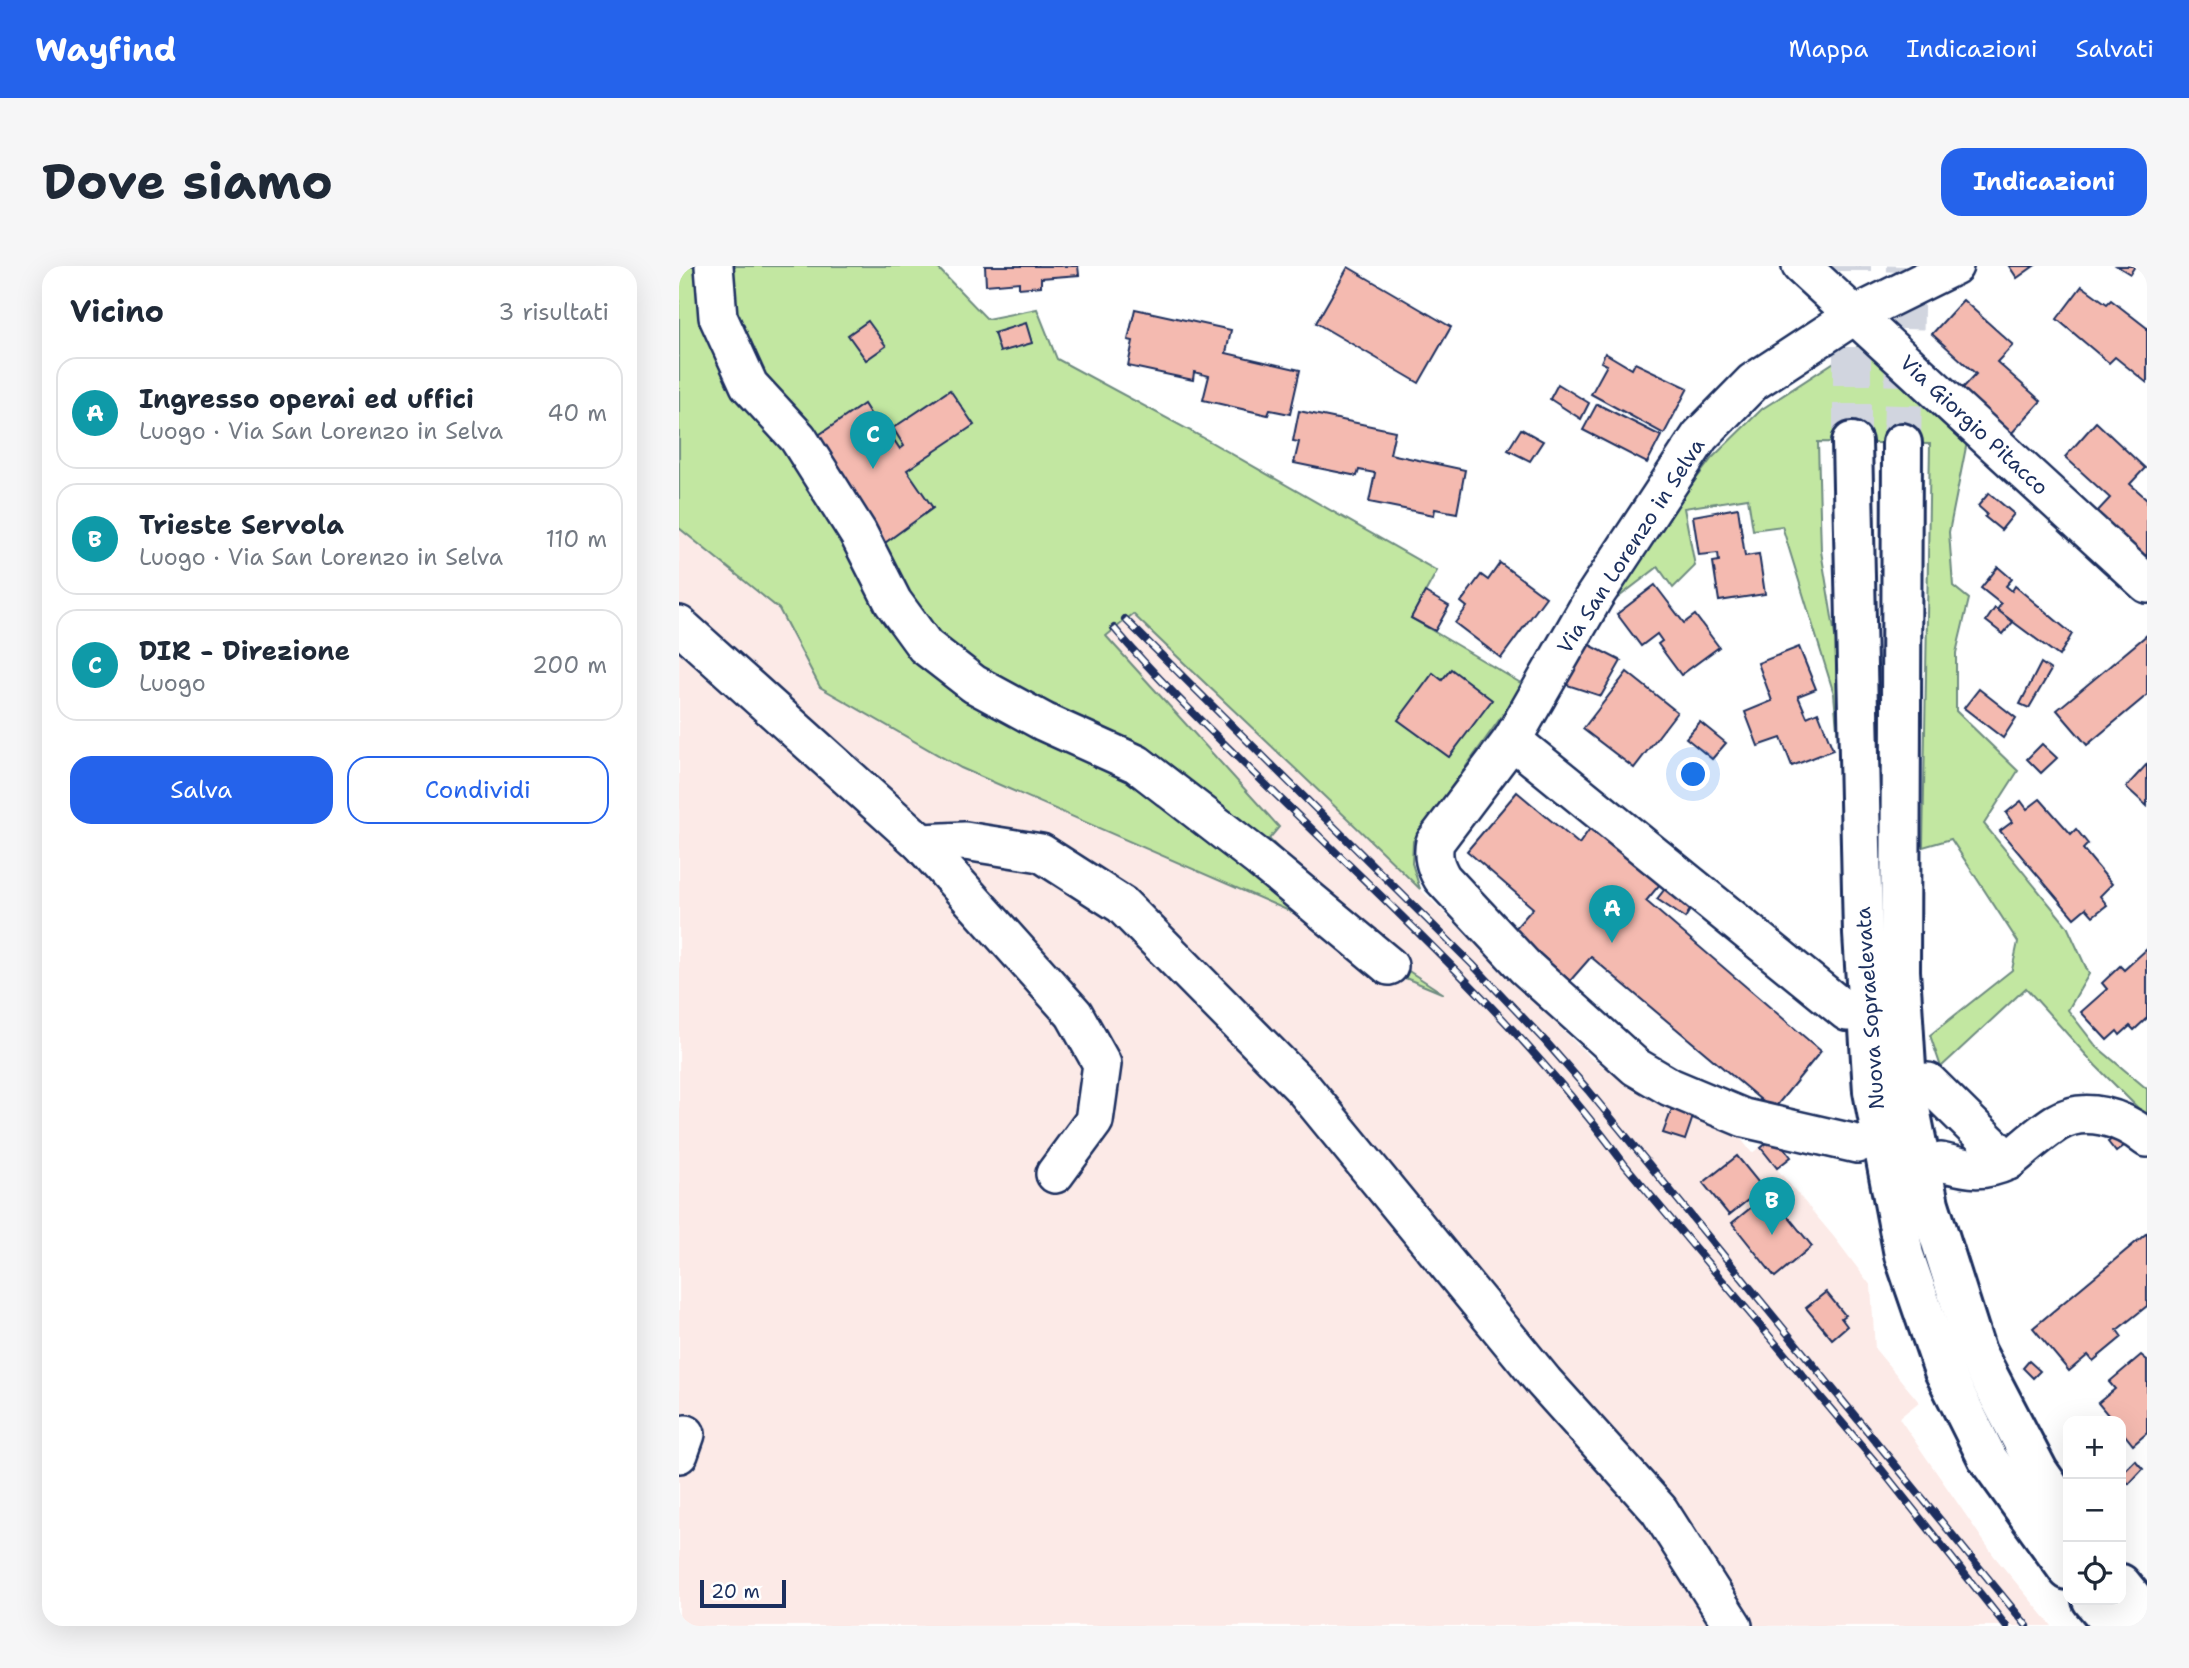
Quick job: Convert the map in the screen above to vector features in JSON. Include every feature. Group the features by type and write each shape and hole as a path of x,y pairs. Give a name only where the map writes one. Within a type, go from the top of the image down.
{"highway":[{"name":"Nuova Sopraelevata","path":"1852,442 1863,934 1873,1091 1904,1255 1944,1371 1988,1459 2063,1563"},
{"name":"Nuova Sopraelevata","path":"1902,443 1900,971 1908,1099 1929,1204 1976,1352 2038,1471 2063,1507"},
{"path":"2126,1590 2147,1616"},
{"path":"2096,1605 2114,1626"}],"street":[{"path":"714,266 718,317 749,385 798,438 858,533 893,602 925,646 974,684 1044,722 1137,764 1260,859 1389,966"},
{"name":"Via Giorgio Pitacco","path":"1801,266 2147,584"},
{"name":"Via San Lorenzo in Selva","path":"1857,1144 1744,1118 1670,1087 1636,1067 1525,967 1441,878 1435,866 1433,852 1436,842 1512,740 1594,597 1700,436 1753,382 1855,316 1954,266"},
{"path":"679,625 921,843 1075,1014 1102,1064 1094,1121 1055,1174"},
{"path":"1512,740 1847,1012"},
{"path":"921,843 968,841 1041,853 1122,905 1304,1089 1543,1382 1659,1510 1733,1626"},
{"path":"1928,1082 2008,1161"},
{"path":"1941,1163 1989,1169 2008,1161 2057,1122 2084,1114 2111,1118 2147,1138"}],"shaded area":[{"path":"679,529 779,609 820,687 961,768 1311,920 1439,991 1401,966 1268,839 1279,826 1106,636 1133,613 1239,717 1332,802 1591,1058 1652,1098 1727,1121 1752,1153 1775,1136 1791,1157 1777,1169 1871,1286 1875,1349 1919,1402 1899,1418 1994,1556 2052,1626 679,1626"}],"green space":[{"path":"679,266 936,266 987,319 1037,309 1057,359 1202,437 1437,571 1411,618 1524,685 1413,841 1412,863 1420,889 1133,614 1106,636 1279,827 1269,839 1401,966 1444,994 1391,972 1310,920 961,768 820,687 779,609 679,528"},
{"path":"1865,342 1967,442 1949,532 1953,586 1969,599 1956,653 1956,711 2018,771 1984,824 2067,926 2089,974 2068,1010 2096,1046 2147,1089 2147,1117 2096,1066 2026,988 1941,1067 1930,1035 2012,970 2018,942 1951,839 1923,847 1930,444 1818,442 1821,551 1841,672 1843,797 1834,694 1782,526 1753,530 1748,498 1684,508 1695,566 1673,588 1658,567 1615,600 1613,589 1712,458 1762,409"}],"building":[{"path":"985,266 1078,266 1079,275 1041,278 1041,286 1019,288 1019,282 986,285"},
{"path":"2009,266 2034,266 2017,278"},
{"path":"2117,266 2135,266 2130,274"},
{"path":"1348,267 1451,327 1419,383 1316,323"},
{"path":"2082,286 2107,304 2111,300 2147,328 2147,383 2115,357 2109,363 2057,319"},
{"path":"1963,300 2013,345 1997,362 2041,401 2010,435 1961,390 1976,374 1932,334"},
{"path":"1135,309 1231,330 1226,353 1300,370 1290,414 1270,410 1268,415 1203,400 1209,376 1194,372 1193,380 1128,366 1133,341 1128,340"},
{"path":"868,321 886,346 866,360 848,335"},
{"path":"1026,323 1032,343 1000,352 994,333"},
{"path":"1605,353 1632,369 1635,363 1688,388 1664,434 1591,394 1607,365 1601,362"},
{"path":"1558,384 1589,403 1581,419 1550,399"},
{"path":"950,390 974,425 907,470 933,508 882,545 810,441 864,404 885,437 890,434 900,449 904,446 893,428"},
{"path":"1597,404 1661,436 1647,463 1583,430"},
{"path":"1299,411 1395,431 1390,454 1465,470 1457,513 1435,509 1434,515 1369,502 1375,473 1359,470 1357,476 1294,463 1299,442 1293,441"},
{"path":"2096,422 2145,468 2130,484 2147,499 2147,555 2144,559 2095,514 2110,498 2065,457"},
{"path":"1521,429 1543,441 1530,461 1508,450"},
{"path":"1989,493 2014,514 2001,530 1985,517 1987,514 1978,506"},
{"path":"1738,508 1745,556 1759,554 1765,594 1719,601 1713,562 1719,561 1718,553 1699,555 1693,516"},
{"path":"1500,563 1546,597 1501,658 1455,623 1467,607 1461,602 1481,575 1488,580"},
{"path":"1998,567 2012,579 2006,586 2012,591 2015,586 2072,634 2059,656 1997,610 2001,604 1981,588"},
{"path":"1655,585 1684,623 1695,615 1719,647 1681,675 1658,644 1662,641 1657,634 1641,646 1617,614"},
{"path":"1425,592 1449,606 1435,631 1411,618"},
{"path":"1995,608 2013,622 2003,634 1986,621"},
{"path":"2147,635 2147,695 2087,745 2057,710"},
{"path":"1580,640 1621,661 1601,696 1561,683"},
{"path":"1799,647 1816,689 1798,696 1807,717 1818,712 1833,750 1792,766 1781,738 1758,746 1745,712 1772,701 1758,663"},
{"path":"2041,663 2051,670 2029,708 2020,704"},
{"path":"1451,669 1492,700 1449,757 1398,720 1433,673 1442,680"},
{"path":"1627,672 1677,712 1634,768 1583,729"},
{"path":"1979,689 2016,718 2003,738 1964,708"},
{"path":"1700,722 1726,743 1712,759 1686,738"},
{"path":"2042,744 2057,758 2041,773 2027,759"},
{"path":"2147,764 2147,806 2126,787"},
{"path":"1517,792 1579,844 1591,827 1661,883 1646,901 1821,1051 1773,1110 1591,957 1570,981 1514,930 1533,908 1467,851"},
{"path":"2040,799 2071,834 2076,829 2088,844 2083,849 2112,884 2100,896 2107,905 2093,916 2086,908 2074,918 2000,831 2012,822 2006,813 2021,801 2027,809"},
{"path":"1668,885 1693,905 1685,918 1657,899"},
{"path":"2147,949 2147,1018 2134,1030 2130,1026 2120,1035 2117,1031 2107,1040 2081,1012 2107,989 2102,983 2120,966 2124,970"},
{"path":"1675,1101 1696,1108 1685,1140 1663,1133"},
{"path":"2117,1135 2125,1145 2116,1152 2108,1142"},
{"path":"1775,1136 1791,1157 1777,1168 1761,1148"},
{"path":"1737,1156 1763,1188 1729,1215 1703,1183"},
{"path":"1769,1193 1812,1246 1775,1277 1732,1223"},
{"path":"2147,1233 2147,1306 2117,1330 2122,1337 2093,1361 2088,1355 2069,1371 2033,1328"},
{"path":"1826,1292 1845,1315 1841,1318 1847,1326 1832,1339 1806,1308"},
{"path":"2141,1355 2147,1360 2147,1433 2133,1445 2126,1436 2126,1416 2109,1416 2098,1403 2115,1389 2109,1382"},
{"path":"2029,1361 2040,1371 2033,1378 2023,1368"},
{"path":"2135,1460 2143,1469 2129,1484 2126,1480 2126,1469"}],"tunnel":[{"path":"1852,266 1852,442"},
{"path":"1902,443 1906,266"}],"railway":[{"path":"1125,619 1472,964 1546,1042 2027,1626"},
{"path":"1114,628 1184,704 1402,916 1541,1061 1877,1464 2006,1626"}],"place":[{"name":"DIR - Direzione","path":"873,469"},
{"name":"Ingresso operai ed uffici","path":"1612,943"},
{"name":"Trieste Servola","path":"1772,1235"}]}
